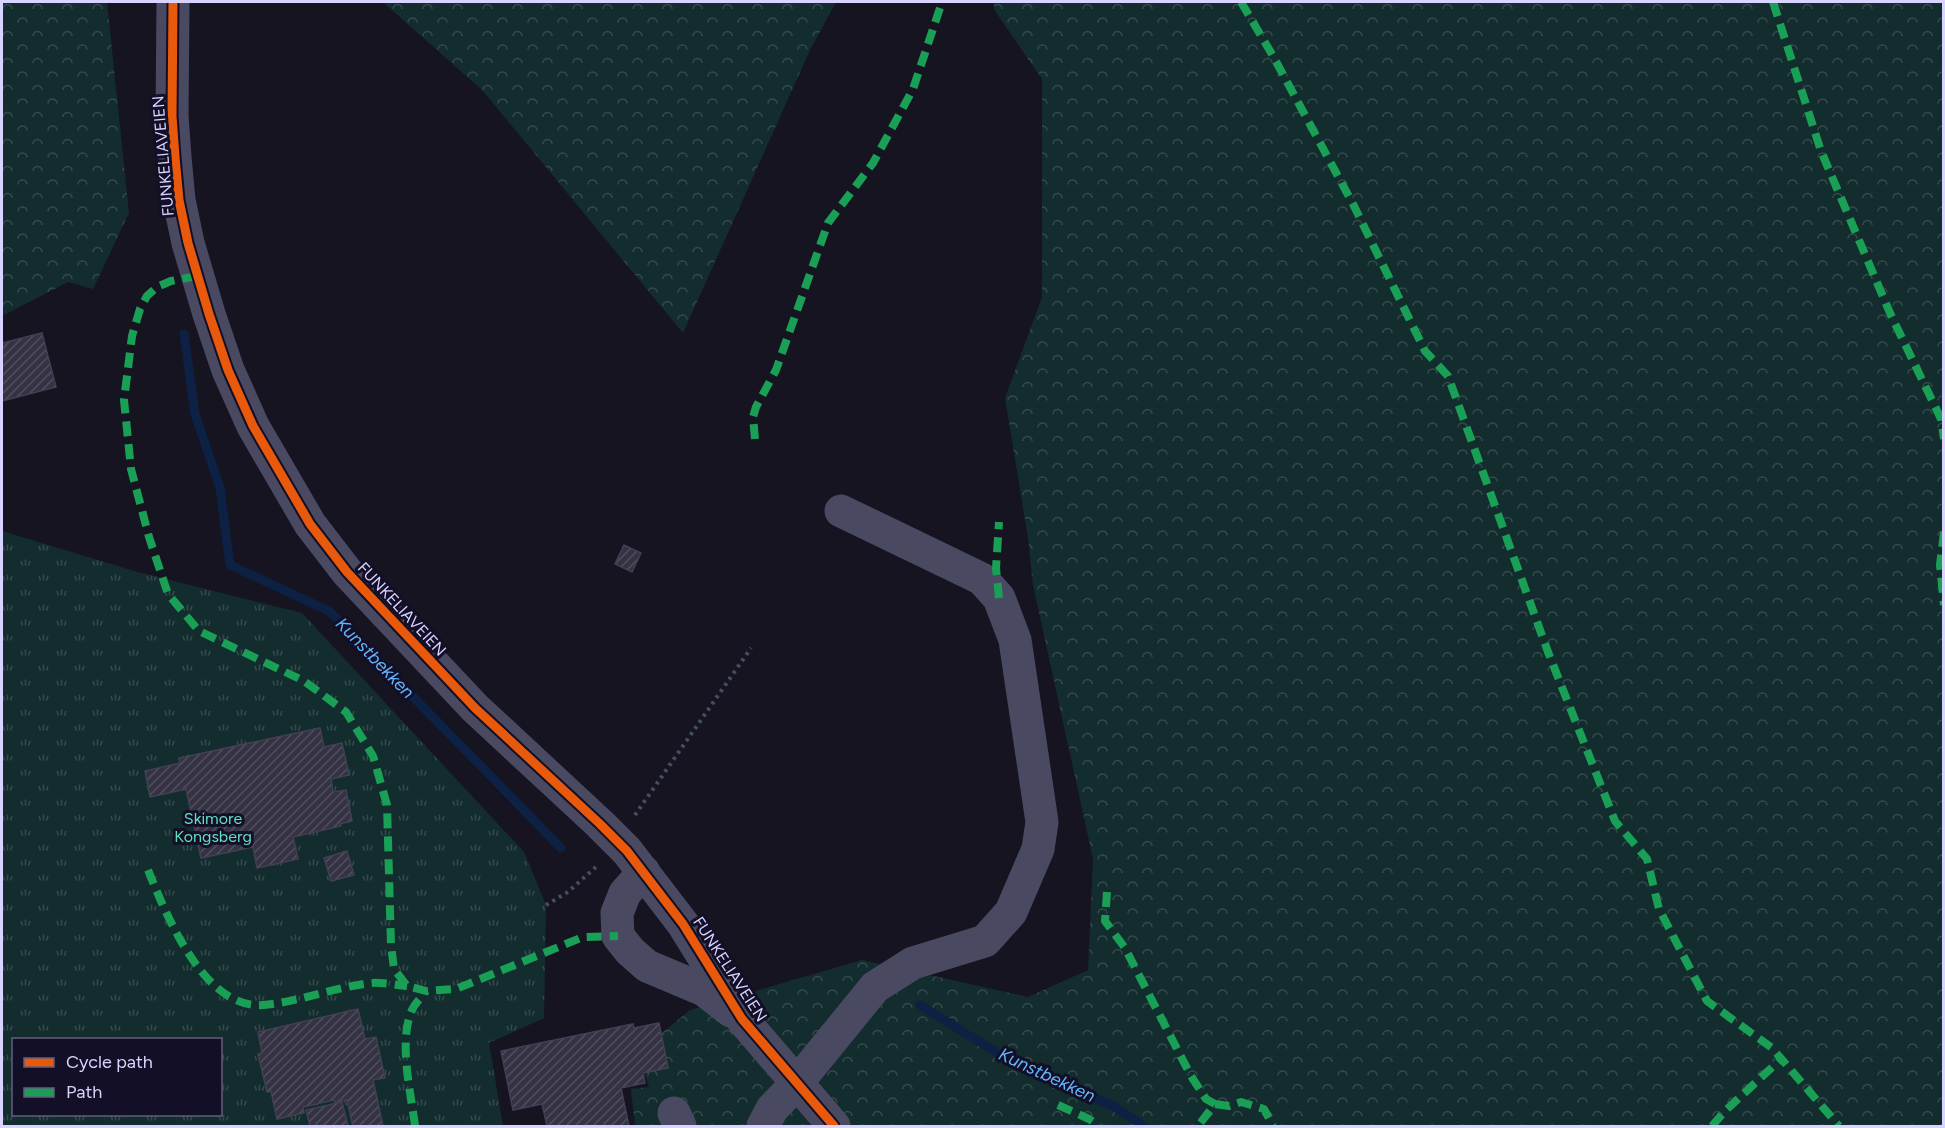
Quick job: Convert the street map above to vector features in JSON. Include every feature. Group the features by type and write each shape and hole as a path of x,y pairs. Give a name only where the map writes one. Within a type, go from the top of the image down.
{"street":[{"name":"FUNKELIAVEIEN","path":"173,2 172,116 179,200 194,265 228,370 254,426 310,524 347,572 475,708 616,840 644,872 683,924 742,1019 834,1126"},
{"path":"764,1126 772,1109 796,1084 875,987 913,963 985,941 1011,912 1038,849 1042,822 1014,640 999,598 982,579 842,511"},
{"path":"644,872 626,893 621,903 617,913 618,936 647,966 704,990 742,1019"}],"path":[{"path":"546,905 568,892 595,870 646,801 751,648"}],"green space":[{"path":"2,2 107,2 129,213 93,289 68,282 2,316"},
{"path":"383,2 836,2 810,50 683,333 483,91"},
{"path":"993,2 1943,2 1943,1126 635,1126 631,1089 649,1087 640,1058 647,1045 690,1010 862,960 1028,997 1088,970 1093,859 1033,585 1028,538 1005,398 1042,297 1042,79 995,11"},
{"name":"Skimore Kongsberg","path":"2,531 134,571 302,613 524,852 546,905 544,1018 489,1043 503,1126 2,1126"}],"building":[{"path":"42,333 56,387 2,401 2,343"},
{"path":"624,545 641,553 632,572 615,564"},
{"path":"320,728 324,747 342,743 349,775 331,779 333,792 346,790 352,821 340,824 341,826 293,837 298,859 257,868 253,847 201,858 186,789 150,797 145,771 180,763 179,758"},
{"path":"347,851 354,875 331,881 324,858"},
{"path":"358,1009 365,1039 376,1037 385,1078 373,1080 383,1126 353,1126 347,1100 335,1102 334,1100 303,1107 304,1113 277,1119 271,1091 267,1092 258,1054 262,1053 258,1032"},
{"path":"659,1023 668,1068 643,1073 645,1083 621,1088 629,1126 547,1126 542,1104 513,1110 501,1051 633,1024 634,1028"},
{"path":"342,1102 348,1126 310,1126 306,1110"}],"waterway":[{"name":"Kunstbekken","path":"184,334 195,414 220,488 230,565 329,611 561,848"},
{"name":"Kunstbekken","path":"920,1005 1017,1065 1113,1106 1144,1126"}],"marked path":[{"path":"755,439 753,417 756,407 776,370 828,223 873,163 913,89 942,2"},
{"path":"1241,2 1273,56 1353,204 1425,351 1448,376 1548,652 1615,821 1647,859 1659,909 1707,1001 1772,1048 1839,1126"},
{"path":"1773,2 1821,151 1890,313 1941,419 1944,439"},
{"path":"197,276 171,281 157,287 147,296 140,309 132,336 124,400 131,469 149,537 168,594 199,631 304,681 346,712 373,756 387,805 391,945 394,969 407,986 426,991 456,989 583,937 618,936"},
{"path":"999,522 996,568 999,598"},
{"path":"1944,532 1940,565 1944,605"},
{"path":"148,870 165,910 190,956 205,976 223,992 242,1002 263,1005 371,983 407,986"},
{"path":"1107,892 1105,921 1125,948 1191,1076 1206,1099 1215,1104 1198,1126"},
{"path":"415,1126 407,1067 406,1037 412,1010 426,991"},
{"path":"1712,1126 1781,1059"},
{"path":"1215,1104 1229,1106 1241,1102 1264,1109 1273,1126"},
{"path":"1058,1105 1099,1126"}],"cycle path":[{"path":"173,2 172,116 179,200 188,243 228,370 253,426 310,524 347,572 475,708 627,851 683,924 742,1019 834,1126"}]}
